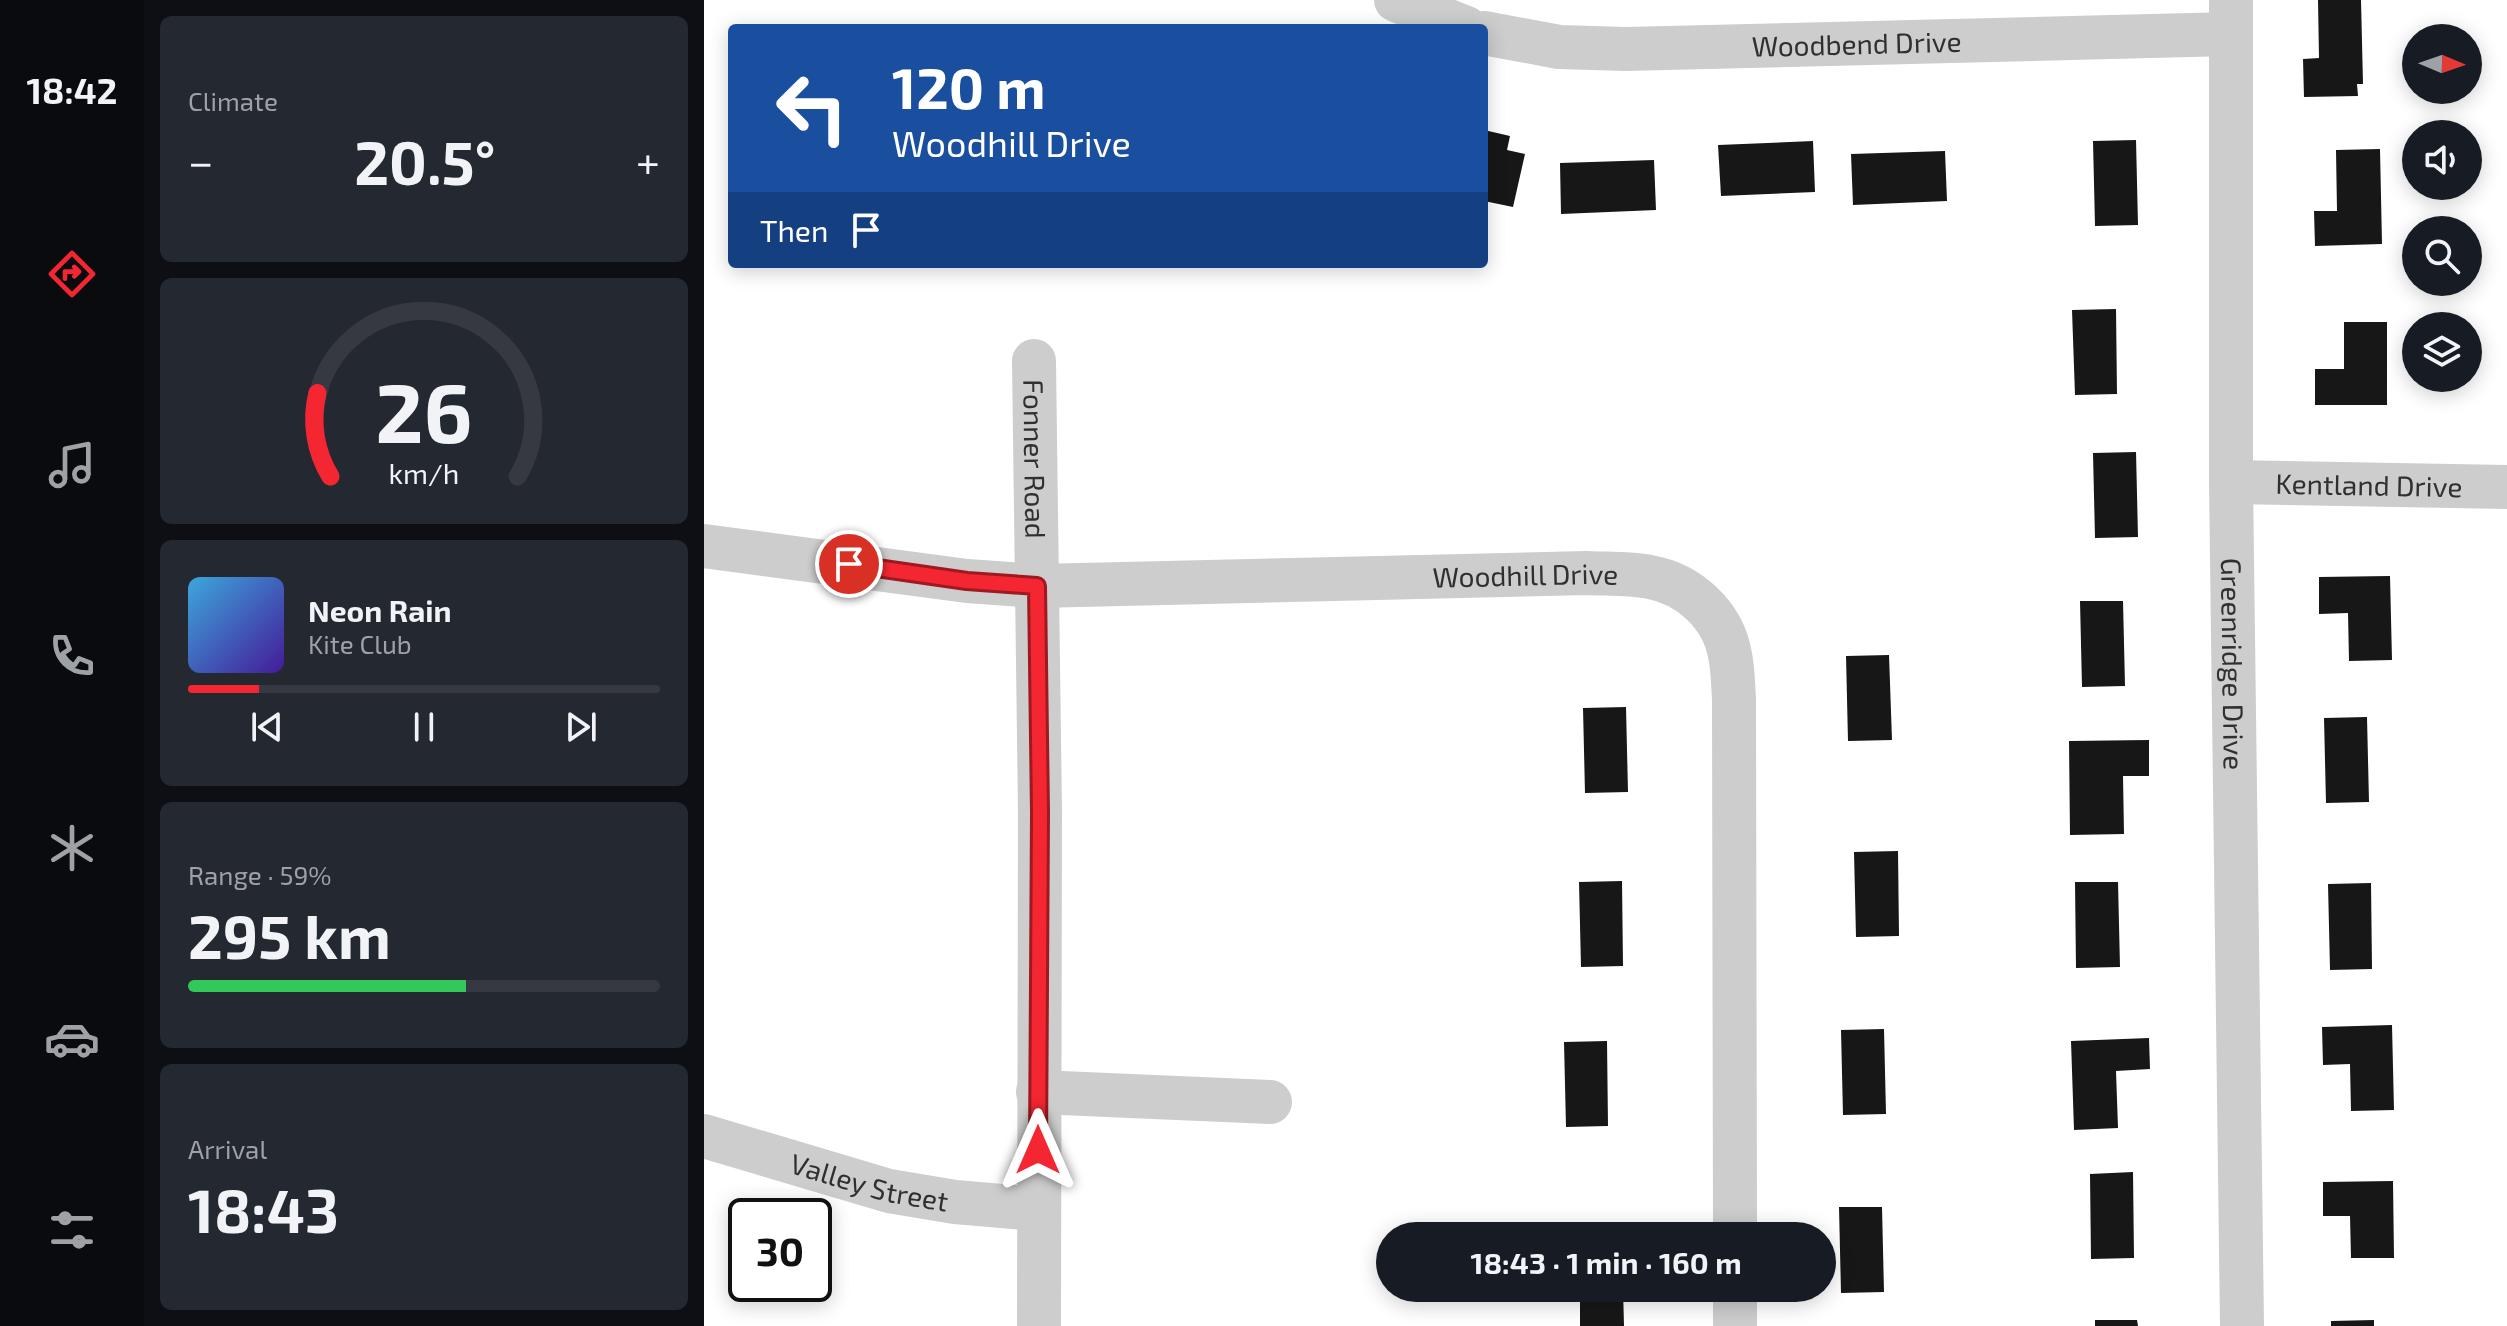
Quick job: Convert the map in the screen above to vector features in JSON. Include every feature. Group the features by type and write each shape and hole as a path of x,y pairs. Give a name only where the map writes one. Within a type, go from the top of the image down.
{"street":[{"path":"1396,0 1456,24"},
{"name":"Woodbend Drive","path":"1488,34 1529,43 1589,49 2231,17"},
{"name":"Greenridge Drive","path":"2231,17 2231,482 2242,1326"},
{"name":"Fonner Road","path":"1034,361 1040,813 1039,1326"},
{"name":"Kentland Drive","path":"2231,482 2507,487"},
{"name":"Woodhill Drive","path":"704,546 967,581 1037,586 1587,573 1649,576 1672,583 1698,598 1718,621 1726,638 1734,699 1735,1222"},
{"path":"1038,1092 1270,1102"},
{"name":"Valley Street","path":"704,1136 889,1191 955,1202 1038,1209"},
{"path":"1735,1302 1735,1326"}],"building":[{"path":"2318,0 2361,0 2363,84 2357,84 2358,96 2304,97 2303,59 2319,58"},
{"path":"1488,131 1510,136 1507,150 1525,154 1513,207 1488,202"},
{"path":"2136,140 2138,225 2095,226 2093,141"},
{"path":"1813,141 1815,192 1721,196 1718,145"},
{"path":"2380,149 2382,244 2315,246 2314,211 2337,211 2336,150"},
{"path":"1945,151 1947,201 1853,205 1851,154"},
{"path":"1654,160 1656,210 1561,214 1560,163"},
{"path":"2116,309 2117,394 2075,395 2072,310"},
{"path":"2344,322 2387,322 2387,405 2315,405 2315,369 2344,369"},
{"path":"2136,452 2138,537 2095,538 2093,453"},
{"path":"2390,576 2392,660 2349,661 2348,613 2319,614 2319,577"},
{"path":"2080,601 2123,601 2125,686 2082,687"},
{"path":"1889,655 1892,740 1848,741 1846,656"},
{"path":"1626,707 1628,792 1585,793 1583,708"},
{"path":"2367,717 2369,802 2326,803 2324,718"},
{"path":"2149,740 2149,776 2123,776 2124,834 2070,835 2069,741"},
{"path":"1898,851 1899,936 1856,937 1854,852"},
{"path":"1622,881 1623,966 1581,967 1579,882"},
{"path":"2075,882 2118,882 2120,967 2076,968"},
{"path":"2371,883 2372,969 2330,970 2328,884"},
{"path":"2392,1025 2394,1110 2351,1111 2350,1064 2323,1065 2322,1027"},
{"path":"1884,1029 1886,1114 1843,1115 1841,1030"},
{"path":"2149,1038 2150,1069 2116,1071 2118,1128 2074,1130 2071,1041"},
{"path":"1607,1041 1608,1126 1566,1127 1564,1042"},
{"path":"2133,1172 2134,1258 2091,1259 2090,1174"},
{"path":"2393,1181 2394,1258 2351,1258 2350,1216 2323,1216 2323,1182"},
{"path":"1839,1207 1882,1207 1884,1292 1841,1293"},
{"path":"1580,1302 1623,1302 1624,1326 1580,1326"},
{"path":"2095,1320 2137,1320 2138,1326 2095,1326"},
{"path":"2374,1320 2374,1326 2331,1326 2331,1321"}],"route":[{"path":"849,564 967,581 1037,586 1040,813 1038,1150"}]}
